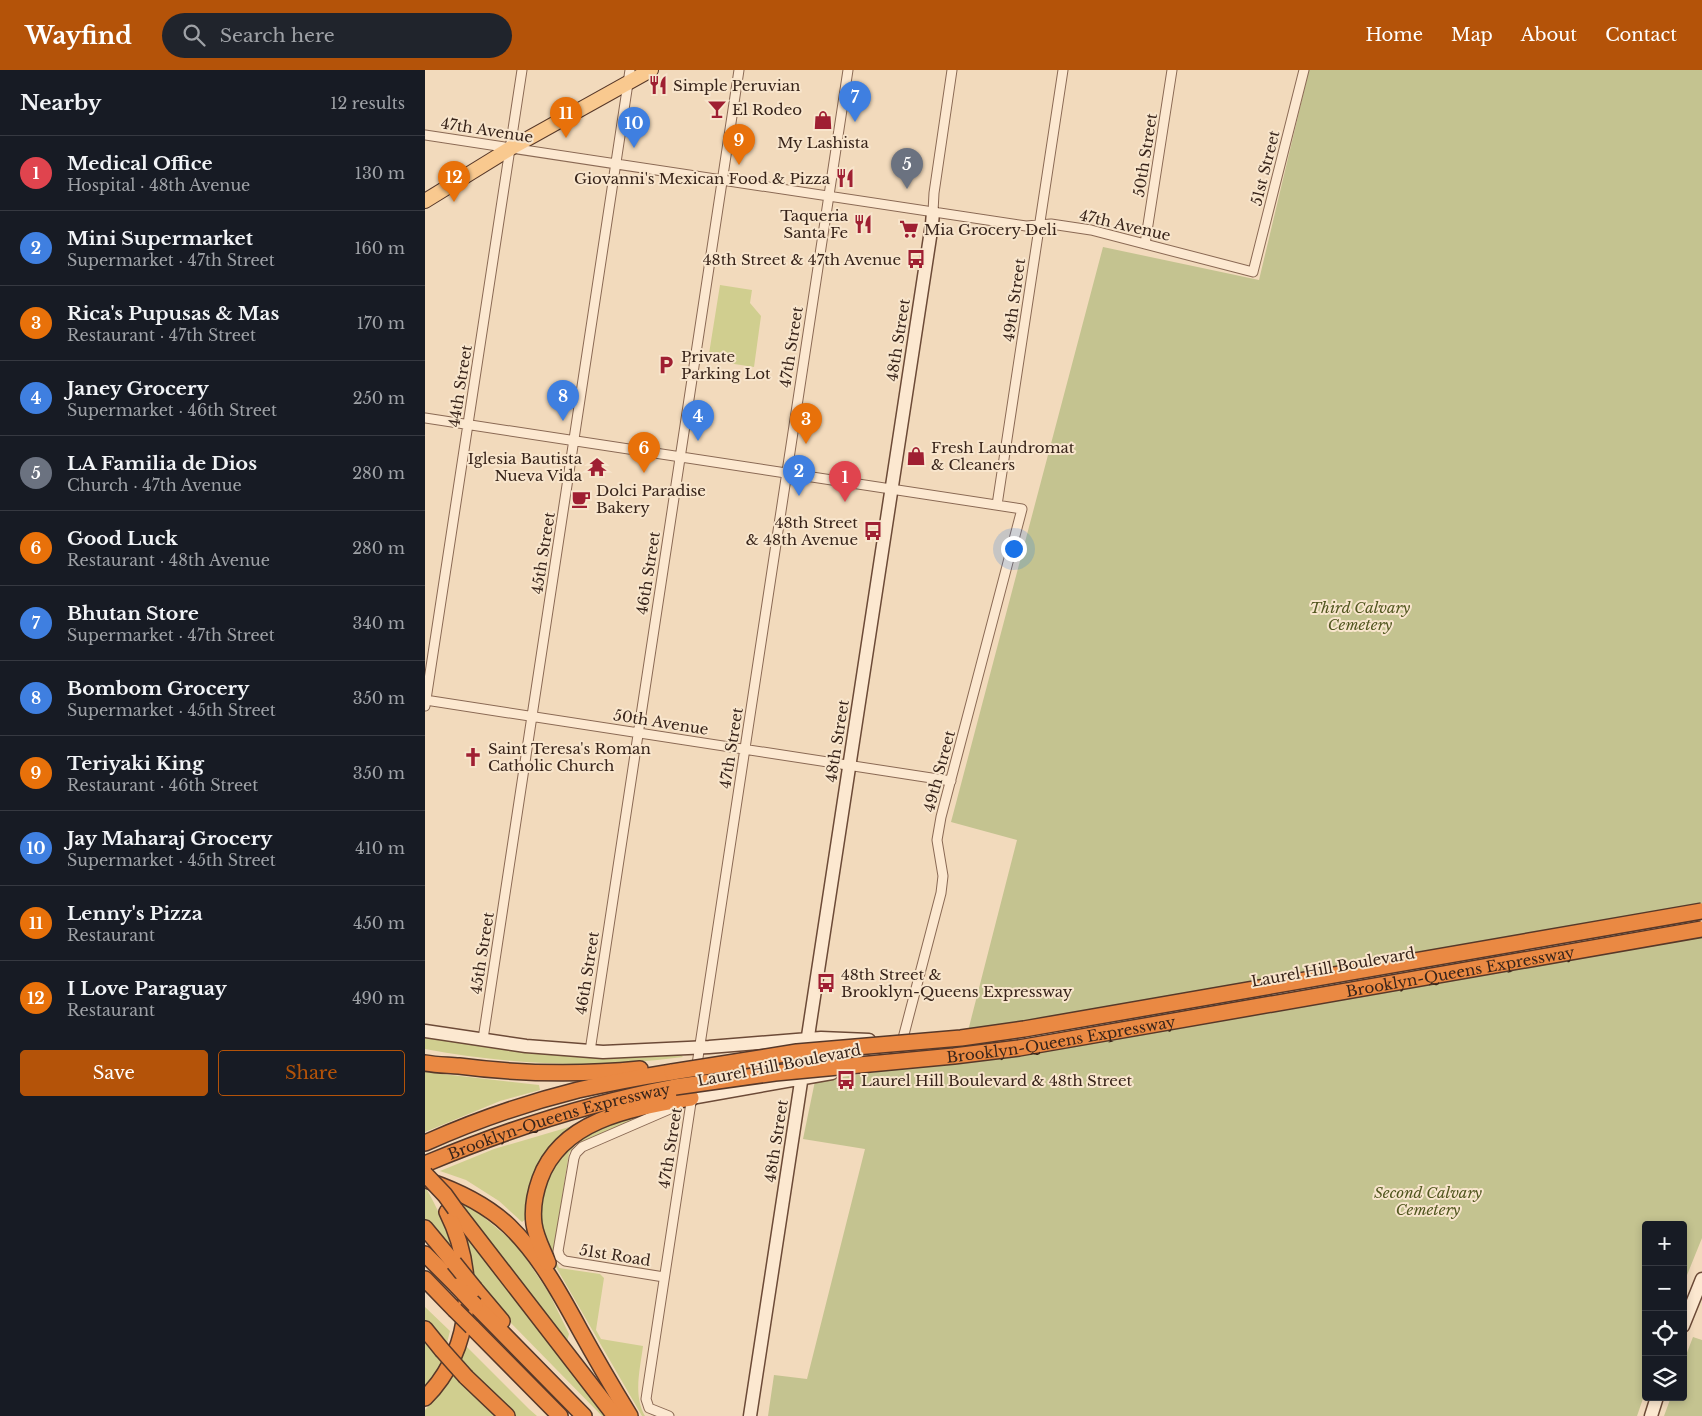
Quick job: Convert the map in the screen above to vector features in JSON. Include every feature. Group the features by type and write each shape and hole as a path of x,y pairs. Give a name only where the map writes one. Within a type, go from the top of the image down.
{"highway":[{"name":"Brooklyn-Queens Expressway","path":"425,1143 468,1126 576,1091 765,1056 1008,1032 1702,911"},
{"name":"Brooklyn-Queens Expressway","path":"425,1164 484,1140 615,1099 673,1074 807,1069 1011,1049 1702,929"},
{"path":"425,1057 457,1066"},
{"path":"425,1063 513,1072 673,1074"},
{"path":"559,1293 538,1238 534,1219 534,1204 539,1183 553,1153 572,1135 606,1118 650,1106 691,1098"},
{"path":"425,1174 445,1195 451,1210 463,1257 466,1287 465,1317 461,1338 449,1366 425,1398"},
{"path":"425,1180 442,1185 470,1198 508,1225 538,1260 630,1416"},
{"path":"451,1210 615,1416"},
{"path":"425,1228 494,1310 532,1363"},
{"path":"425,1254 584,1416"},
{"path":"425,1279 560,1416"},
{"path":"425,1287 453,1307"},
{"path":"425,1328 466,1377 507,1416"}],"main road":[{"path":"425,200 630,76 651,70"},
{"name":"48th Street","path":"750,1416 933,212"},
{"name":"Laurel Hill Boulevard","path":"691,1098 802,1079 969,1045 1702,919"},
{"path":"425,1031 540,1047 589,1051 627,1051 808,1039"},
{"name":"Laurel Hill Boulevard","path":"808,1039 969,1045"},
{"path":"1687,1316 1702,1279"},
{"path":"1651,1416 1656,1401"}],"street":[{"name":"44th Street","path":"425,702 522,70"},
{"name":"46th Street","path":"589,1051 739,70"},
{"name":"47th Street","path":"669,1416 649,1408 646,1399 848,70"},
{"name":"48th Street","path":"933,212 933,199 952,70"},
{"name":"49th Street","path":"902,1042 941,893 943,876 938,851 938,834 1022,509 997,505 1063,70"},
{"name":"50th Street","path":"1145,244 1172,70"},
{"name":"51st Street","path":"1253,272 1304,70"},
{"name":"45th Street","path":"483,1039 630,76"},
{"name":"47th Avenue","path":"425,135 1027,226 1051,224 1082,228 1253,272"},
{"path":"425,418 997,505"},
{"name":"50th Avenue","path":"425,702 951,781"},
{"name":"Laurel Hill Boulevard","path":"561,1259 558,1249 576,1152 582,1147 691,1098"},
{"name":"51st Road","path":"561,1259 664,1277"}],"shaded area":[{"path":"720,285 752,290 750,303 761,316 754,367 708,360"},
{"path":"425,1038 575,1057 636,1058 681,1055 683,1057 650,1061 586,1064 521,1062 425,1049"},
{"path":"425,1072 539,1085 540,1090 500,1101 425,1132"},
{"path":"641,1114 647,1114 576,1144 569,1153 553,1255 559,1268 600,1274 604,1278 596,1330 601,1339 643,1346 638,1391 641,1408 645,1416 642,1416 549,1255 541,1234 541,1194 560,1154 590,1131"},
{"path":"586,1122 549,1152 528,1217 522,1222 499,1201 466,1180 440,1171 494,1149"},
{"path":"425,1189 443,1221 453,1255 425,1223"},
{"path":"455,1200 474,1209 517,1245 549,1293 569,1334 567,1341 564,1342"},
{"path":"462,1225 610,1416 602,1416 503,1315 471,1277 472,1266"},
{"path":"425,1307 450,1331 446,1347 425,1323"},
{"path":"425,1337 446,1364 425,1394"},
{"path":"466,1346 537,1416 514,1416 459,1363"},
{"path":"454,1373 499,1416 425,1416 425,1410 438,1396"}],"green space":[{"name":"Third Calvary Cemetery","path":"1309,70 1702,70 1702,904 968,1031 1017,840 951,822 1103,247 1259,280"},
{"name":"Second Calvary Cemetery","path":"1702,933 1702,1238 1687,1275 1687,1221 1642,1221 1642,1401 1637,1416 768,1416 774,1375 807,1379 865,1149 803,1139 815,1081 939,1063"},
{"path":"1693,1337 1702,1340 1702,1416 1664,1416 1670,1401 1687,1401 1687,1353"}],"place":[{"name":"Simple Peruvian","path":"658,85"},
{"name":"El Rodeo","path":"717,109"},
{"name":"My Lashista","path":"823,120"},
{"name":"Bhutan Store","path":"855,122"},
{"name":"Lenny's Pizza","path":"566,138"},
{"name":"Jay Maharaj Grocery","path":"634,148"},
{"name":"Teriyaki King","path":"739,165"},
{"name":"Giovanni's Mexican Food & Pizza","path":"845,178"},
{"name":"LA Familia de Dios","path":"907,189"},
{"name":"I Love Paraguay","path":"454,202"},
{"name":"Taqueria Santa Fe","path":"863,224"},
{"name":"Mia Grocery Deli","path":"909,229"},
{"name":"48th Street & 47th Avenue","path":"916,259"},
{"name":"Private Parking Lot","path":"666,365"},
{"name":"Bombom Grocery","path":"563,421"},
{"name":"Janey Grocery","path":"698,441"},
{"name":"Rica's Pupusas & Mas","path":"806,444"},
{"name":"Fresh Laundromat & Cleaners","path":"916,456"},
{"name":"Iglesia Bautista Nueva Vida","path":"597,467"},
{"name":"Good Luck","path":"644,473"},
{"name":"Mini Supermarket","path":"799,496"},
{"name":"Dolci Paradise Bakery","path":"581,499"},
{"name":"Medical Office","path":"845,502"},
{"name":"48th Street & 48th Avenue","path":"873,531"},
{"name":"Saint Teresa's Roman Catholic Church","path":"473,757"},
{"name":"48th Street & Brooklyn-Queens Expressway","path":"826,983"},
{"name":"Laurel Hill Boulevard & 48th Street","path":"846,1080"}]}
